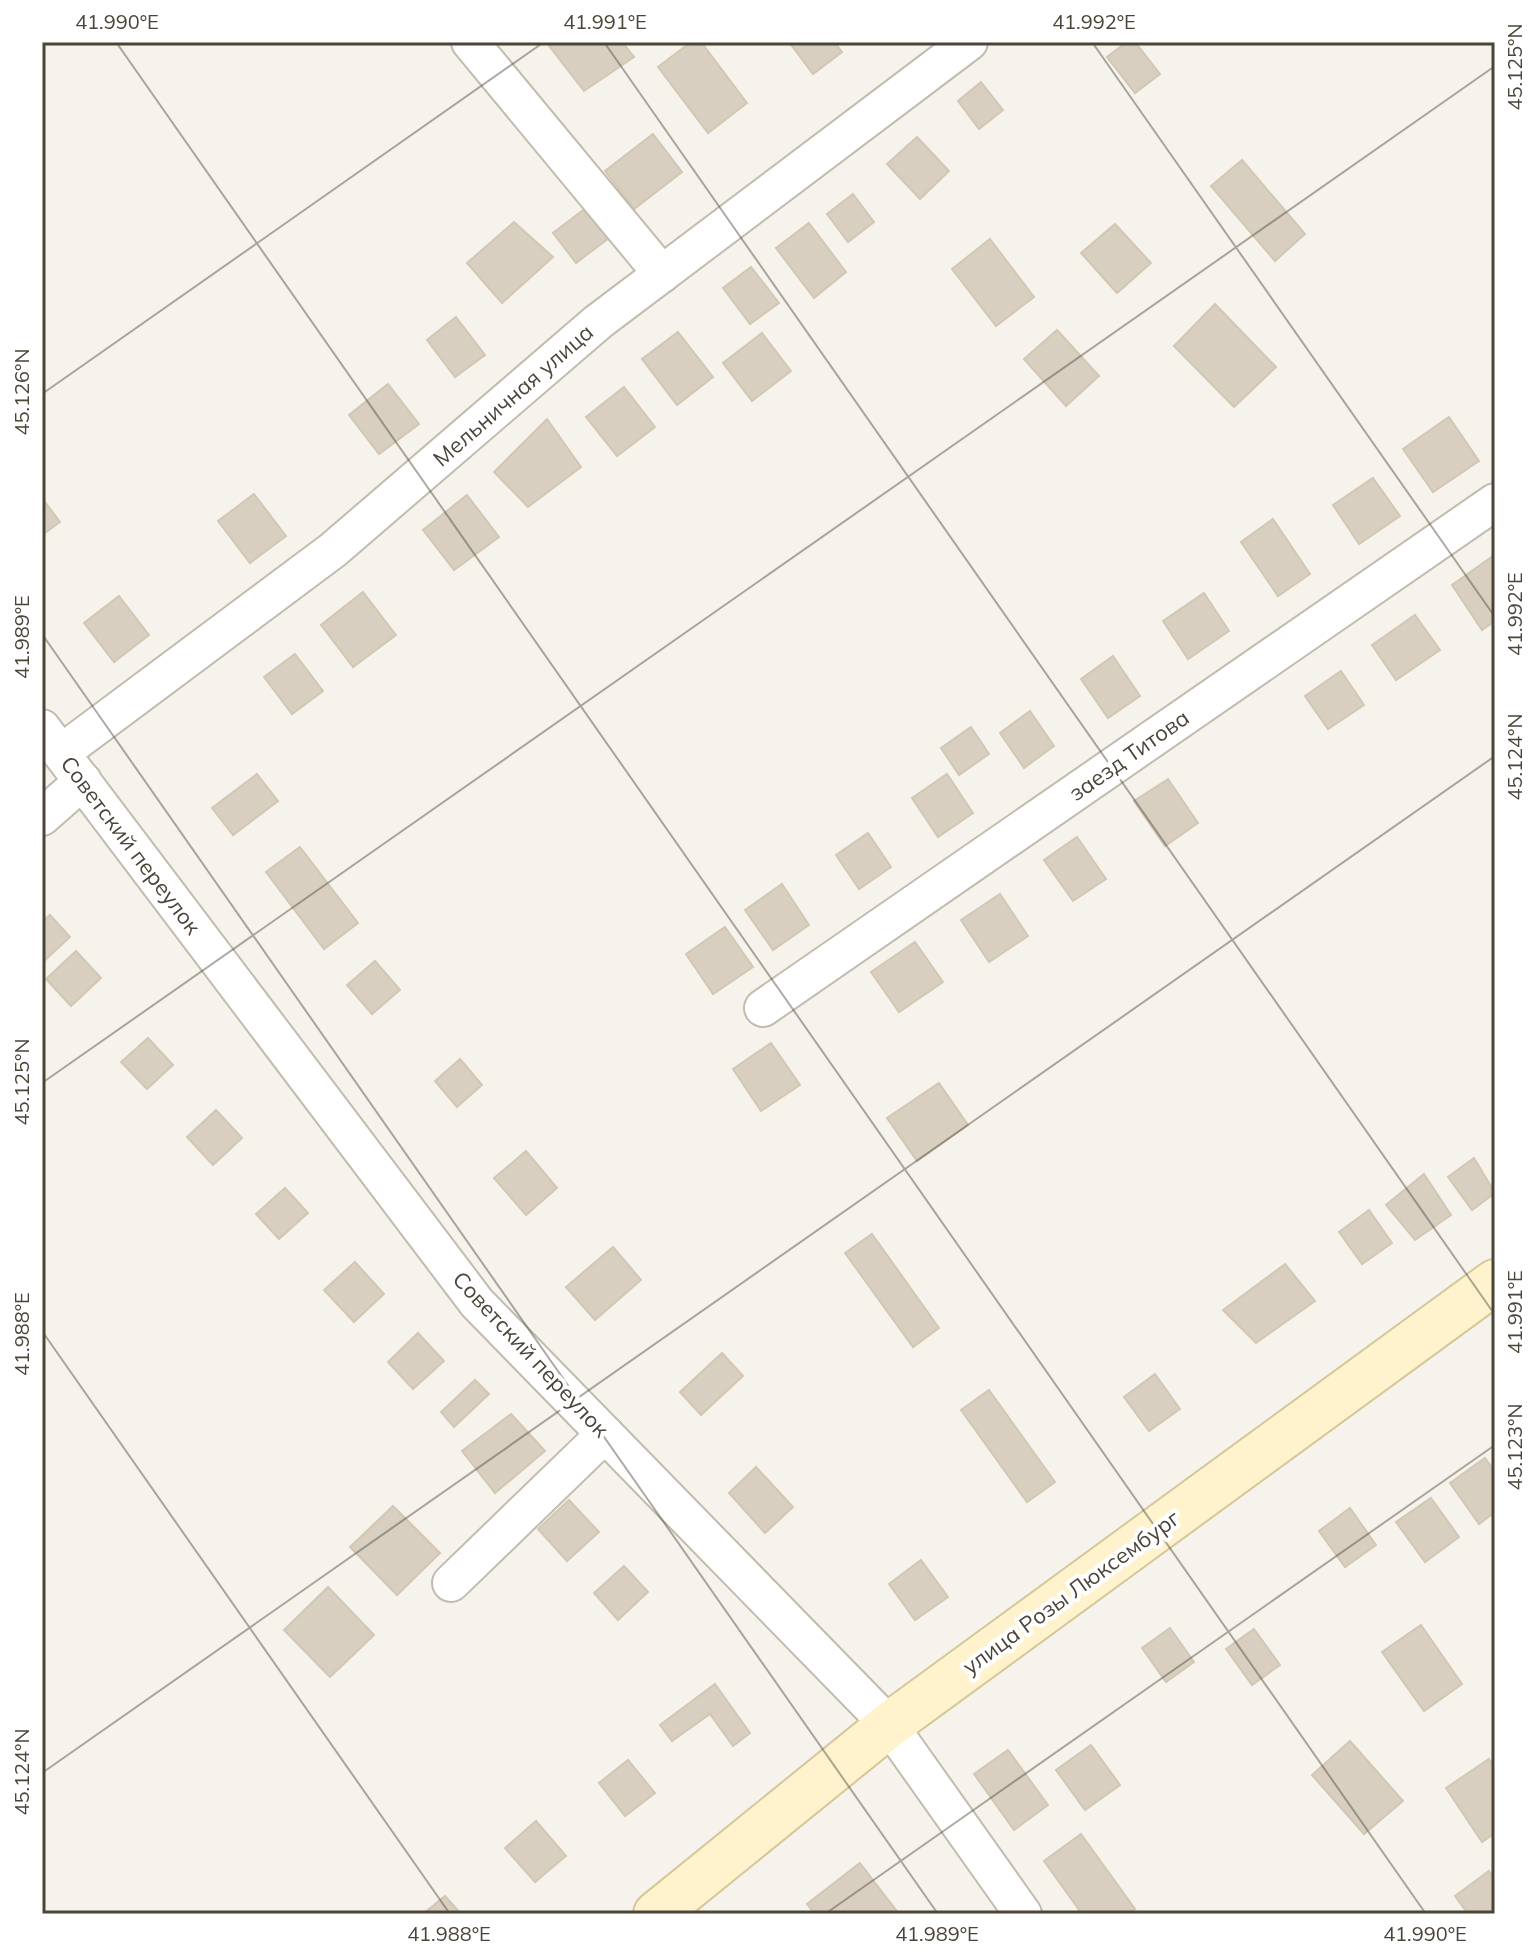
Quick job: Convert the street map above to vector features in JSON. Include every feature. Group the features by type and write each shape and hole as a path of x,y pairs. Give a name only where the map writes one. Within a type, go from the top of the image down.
{"main road":[{"name":"улица Розы Люксембург","path":"656,1914 889,1725 1495,1282"}],"street":[{"path":"470,42 662,274"},
{"name":"Мельничная улица","path":"52,740 333,550 598,322 969,42"},
{"name":"заезд Титова","path":"763,1008 1495,502"},
{"name":"Советский переулок","path":"52,740 477,1303 889,1725 1023,1914"},
{"path":"42,817 83,781"},
{"path":"451,1583 605,1434"}],"building":[{"path":"546,42 622,42 634,57 584,91"},
{"path":"691,42 701,42 747,103 708,133 658,67"},
{"path":"789,42 834,42 842,52 813,74"},
{"path":"1127,42 1135,42 1160,74 1135,93 1107,57"},
{"path":"981,82 1003,110 979,129 958,101"},
{"path":"653,134 682,172 634,209 605,171"},
{"path":"917,137 949,171 920,199 887,164"},
{"path":"1242,160 1305,234 1275,261 1211,186"},
{"path":"853,194 874,222 848,242 827,214"},
{"path":"586,208 609,238 576,263 553,233"},
{"path":"514,222 553,257 502,303 467,263"},
{"path":"809,223 846,272 814,298 776,248"},
{"path":"1115,224 1151,263 1117,293 1081,253"},
{"path":"990,239 1034,297 996,326 952,269"},
{"path":"751,267 779,303 750,324 723,288"},
{"path":"1215,304 1276,367 1234,407 1174,346"},
{"path":"456,317 485,355 455,377 427,340"},
{"path":"1057,330 1099,376 1066,406 1024,359"},
{"path":"678,332 713,377 677,405 642,359"},
{"path":"762,333 791,371 752,401 723,363"},
{"path":"388,384 419,424 379,454 349,415"},
{"path":"624,387 655,427 617,456 586,417"},
{"path":"1449,417 1479,461 1433,492 1403,449"},
{"path":"547,419 581,467 528,507 494,472"},
{"path":"1373,478 1400,516 1359,544 1333,505"},
{"path":"254,494 286,536 250,563 218,521"},
{"path":"467,495 499,537 454,570 423,530"},
{"path":"42,498 60,522 42,535"},
{"path":"1273,519 1310,574 1278,596 1241,542"},
{"path":"1493,556 1495,621 1482,630 1452,585"},
{"path":"363,592 396,635 353,667 321,625"},
{"path":"1204,593 1229,631 1188,659 1163,621"},
{"path":"119,596 149,635 114,662 84,623"},
{"path":"1415,615 1440,650 1396,680 1372,645"},
{"path":"295,654 323,691 292,714 264,677"},
{"path":"1113,656 1140,696 1108,718 1081,679"},
{"path":"1341,671 1364,705 1328,729 1305,696"},
{"path":"1030,711 1054,746 1024,768 1000,733"},
{"path":"971,727 989,754 959,775 941,748"},
{"path":"257,774 278,801 233,835 212,808"},
{"path":"947,774 973,813 938,837 912,798"},
{"path":"1168,779 1198,823 1165,846 1134,801"},
{"path":"868,833 891,867 859,889 836,855"},
{"path":"1077,837 1106,879 1073,901 1044,860"},
{"path":"300,847 358,923 324,949 266,872"},
{"path":"782,884 809,925 773,950 745,910"},
{"path":"1000,894 1028,936 989,962 961,920"},
{"path":"50,915 70,937 42,963 42,922"},
{"path":"725,927 753,967 713,994 686,954"},
{"path":"915,942 943,982 899,1012 871,972"},
{"path":"76,951 101,978 71,1006 46,979"},
{"path":"375,961 400,990 372,1014 347,985"},
{"path":"148,1038 173,1065 147,1089 121,1062"},
{"path":"771,1043 800,1085 761,1111 733,1069"},
{"path":"460,1059 482,1085 457,1107 435,1081"},
{"path":"939,1083 968,1125 917,1161 887,1118"},
{"path":"216,1110 242,1138 213,1165 187,1137"},
{"path":"526,1151 557,1188 526,1215 494,1178"},
{"path":"1474,1158 1495,1193 1472,1210 1448,1177"},
{"path":"1424,1174 1451,1215 1415,1240 1386,1205"},
{"path":"285,1188 308,1213 279,1239 256,1214"},
{"path":"1369,1210 1392,1243 1362,1264 1339,1232"},
{"path":"872,1234 939,1328 913,1347 845,1253"},
{"path":"613,1247 641,1280 595,1320 566,1287"},
{"path":"355,1262 384,1294 354,1322 324,1290"},
{"path":"1285,1264 1315,1301 1256,1343 1223,1310"},
{"path":"418,1333 444,1361 413,1389 388,1362"},
{"path":"722,1353 743,1376 701,1415 680,1392"},
{"path":"1155,1374 1180,1409 1149,1431 1124,1397"},
{"path":"475,1380 489,1394 454,1427 441,1412"},
{"path":"989,1390 1055,1482 1027,1502 961,1410"},
{"path":"511,1414 545,1451 495,1493 462,1451"},
{"path":"1485,1458 1495,1472 1495,1512 1479,1524 1450,1483"},
{"path":"756,1467 793,1507 765,1533 729,1493"},
{"path":"1431,1498 1459,1537 1425,1562 1396,1522"},
{"path":"569,1500 599,1532 567,1561 538,1529"},
{"path":"393,1506 440,1553 397,1595 350,1547"},
{"path":"1350,1508 1376,1545 1345,1567 1319,1531"},
{"path":"921,1560 948,1597 915,1620 889,1584"},
{"path":"624,1566 648,1592 618,1620 594,1593"},
{"path":"328,1587 374,1635 330,1677 284,1630"},
{"path":"1421,1625 1462,1684 1424,1711 1382,1652"},
{"path":"1170,1628 1194,1662 1166,1682 1142,1648"},
{"path":"1254,1629 1280,1665 1252,1685 1226,1649"},
{"path":"715,1684 750,1733 733,1746 710,1714 672,1741 660,1725"},
{"path":"1350,1741 1403,1801 1364,1834 1312,1775"},
{"path":"1091,1745 1120,1785 1085,1810 1056,1770"},
{"path":"1008,1750 1048,1805 1014,1830 974,1774"},
{"path":"1489,1759 1495,1768 1495,1833 1482,1842 1446,1788"},
{"path":"628,1760 655,1793 625,1816 599,1783"},
{"path":"536,1821 566,1856 535,1882 505,1848"},
{"path":"1081,1834 1135,1909 1127,1914 1082,1914 1044,1861"},
{"path":"860,1863 899,1914 815,1914 807,1904"},
{"path":"1489,1871 1495,1880 1495,1914 1468,1914 1455,1896"},
{"path":"445,1896 461,1914 423,1914"}]}
